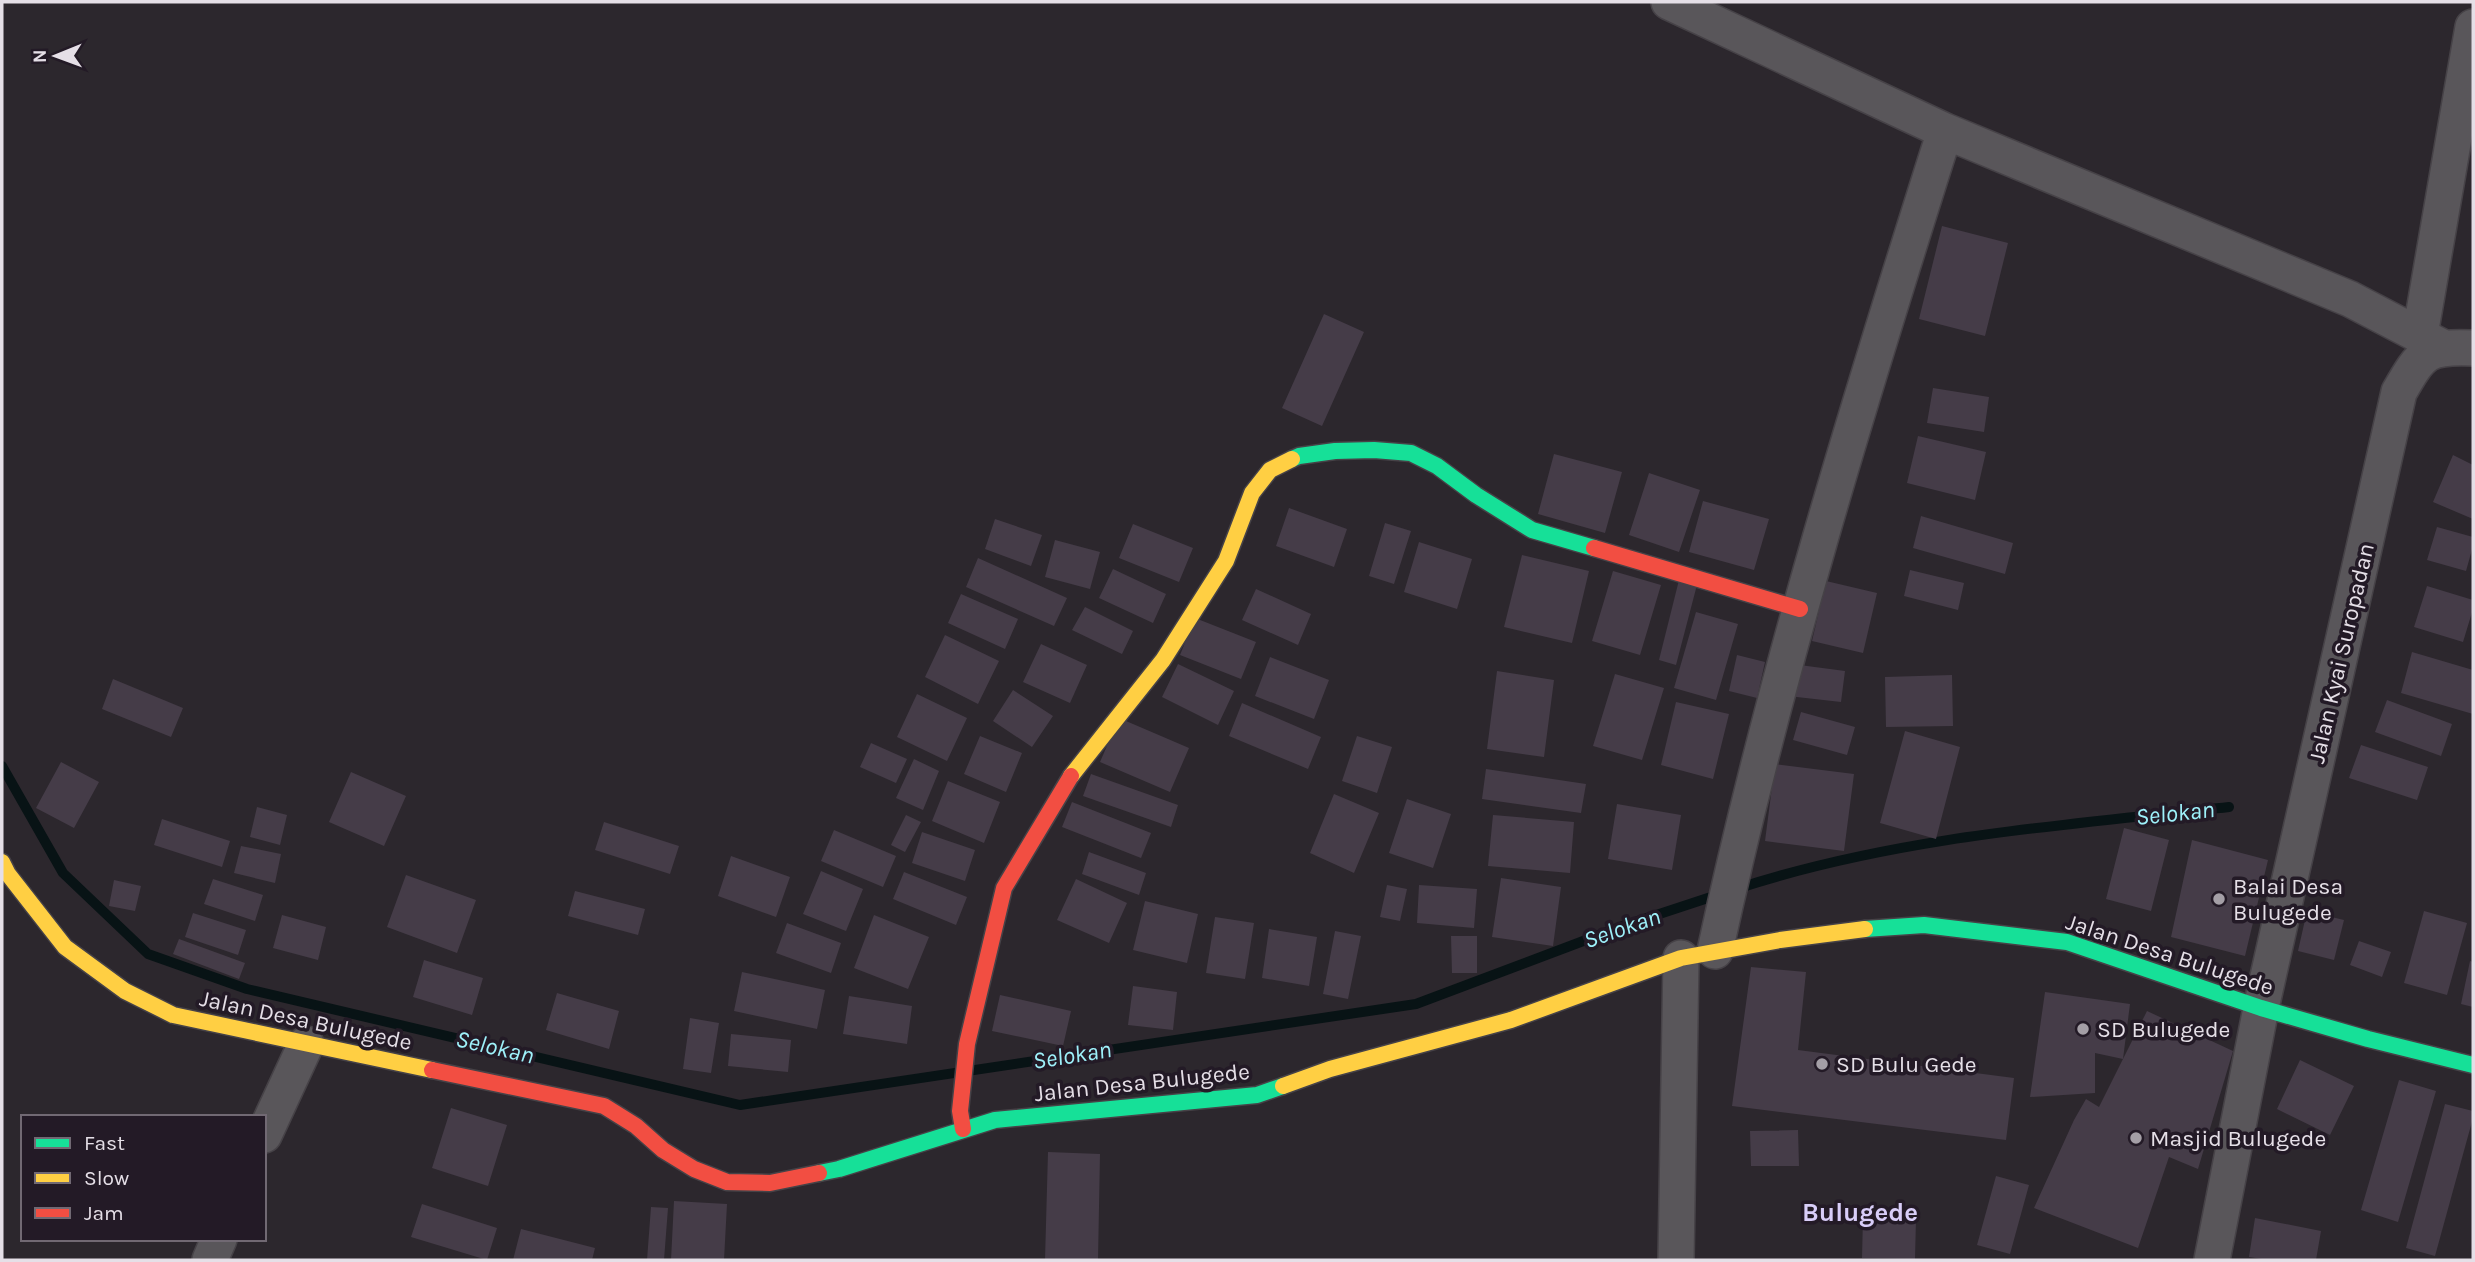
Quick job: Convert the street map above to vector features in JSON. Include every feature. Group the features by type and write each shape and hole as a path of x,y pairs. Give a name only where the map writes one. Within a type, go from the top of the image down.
{"street":[{"path":"1669,2 1945,131 2350,299 2445,343 2473,27"},
{"path":"1676,1260 1698,955 1729,884 1744,818 1856,410 1945,131"},
{"name":"Jalan Kyai Suropadan","path":"2212,1260 2261,1008 2399,392 2417,362 2445,343"},
{"path":"963,1129 960,1111 967,1044 1004,888 1078,765 1163,660 1226,562 1252,493 1270,470 1299,456 1335,451 1411,453 1437,466 1476,495 1532,530 1800,609"},
{"name":"Jalan Desa Bulugede","path":"2,862 8,874 65,947 125,990 173,1015 604,1106 636,1126 663,1150 694,1169 727,1182 770,1183 839,1169 995,1120 1257,1095 1330,1069 1511,1020 1698,955 1857,930 1924,925 2067,942 2261,1008 2473,1066"},
{"path":"266,1131 306,1044"},
{"path":"210,1260 218,1241"}],"building":[{"path":"1942,226 2008,243 1985,336 1919,319"},
{"path":"1324,314 1364,332 1322,426 1282,408"},
{"path":"1933,388 1989,397 1984,432 1927,423"},
{"path":"1918,436 1986,452 1975,500 1907,483"},
{"path":"1554,454 1622,472 1605,533 1538,514"},
{"path":"2453,455 2473,465 2473,519 2433,502"},
{"path":"1649,473 1700,490 1679,552 1629,535"},
{"path":"1703,501 1769,519 1754,570 1689,552"},
{"path":"1289,508 1347,529 1334,567 1276,546"},
{"path":"1921,516 2013,543 2005,574 1913,548"},
{"path":"995,519 1042,535 1031,566 985,549"},
{"path":"1385,523 1411,531 1394,584 1369,576"},
{"path":"1133,524 1193,548 1179,582 1119,558"},
{"path":"2437,527 2473,537 2466,571 2427,560"},
{"path":"1055,540 1100,552 1090,589 1045,577"},
{"path":"1419,542 1472,559 1457,609 1404,592"},
{"path":"1522,555 1589,571 1572,643 1504,627"},
{"path":"978,558 1067,598 1054,626 966,587"},
{"path":"1113,569 1166,594 1153,623 1099,598"},
{"path":"1910,570 1964,583 1958,610 1904,596"},
{"path":"1613,571 1661,585 1640,655 1592,641"},
{"path":"1680,576 1698,581 1676,665 1659,660"},
{"path":"1826,581 1877,593 1863,653 1812,641"},
{"path":"2427,586 2473,600 2463,642 2414,627"},
{"path":"1256,589 1311,614 1298,645 1242,620"},
{"path":"961,594 1018,619 1005,649 948,623"},
{"path":"1085,607 1133,631 1122,654 1072,630"},
{"path":"1696,612 1738,624 1716,700 1674,688"},
{"path":"1195,618 1256,642 1241,679 1180,655"},
{"path":"945,635 999,661 978,704 925,677"},
{"path":"1041,644 1087,665 1070,703 1023,682"},
{"path":"2412,652 2473,670 2473,714 2401,693"},
{"path":"1737,655 1765,662 1757,698 1729,691"},
{"path":"1270,657 1329,680 1314,719 1255,696"},
{"path":"1178,664 1234,691 1218,725 1162,697"},
{"path":"1792,664 1845,671 1841,702 1788,696"},
{"path":"1497,671 1554,680 1544,757 1487,749"},
{"path":"1615,674 1664,688 1642,760 1593,746"},
{"path":"1952,675 1953,726 1886,727 1885,677"},
{"path":"113,679 183,708 171,737 102,709"},
{"path":"1013,690 1053,716 1032,747 993,721"},
{"path":"917,694 967,718 947,761 897,737"},
{"path":"2387,700 2452,724 2441,756 2375,732"},
{"path":"1676,702 1729,714 1713,779 1661,765"},
{"path":"1242,703 1321,737 1308,769 1229,736"},
{"path":"1801,712 1855,727 1847,755 1793,740"},
{"path":"1119,718 1189,748 1170,792 1100,762"},
{"path":"1905,731 1960,747 1936,839 1880,823"},
{"path":"980,736 1022,753 1006,792 964,774"},
{"path":"1357,736 1392,747 1377,793 1342,781"},
{"path":"871,743 907,759 896,783 860,767"},
{"path":"2361,745 2428,767 2417,800 2349,778"},
{"path":"914,759 939,771 923,810 896,798"},
{"path":"61,762 99,782 74,828 36,808"},
{"path":"1775,764 1854,774 1844,851 1765,841"},
{"path":"1486,769 1586,784 1581,813 1482,799"},
{"path":"351,772 406,796 384,846 329,822"},
{"path":"1091,774 1178,805 1171,827 1083,796"},
{"path":"948,781 1000,802 984,843 932,821"},
{"path":"1334,794 1379,813 1354,873 1310,853"},
{"path":"1407,799 1451,814 1433,868 1389,853"},
{"path":"1072,802 1151,833 1141,858 1062,827"},
{"path":"1617,804 1681,815 1672,870 1608,859"},
{"path":"257,807 287,815 280,845 250,837"},
{"path":"906,815 921,822 905,852 891,845"},
{"path":"1493,815 1574,822 1570,873 1488,866"},
{"path":"162,819 230,841 222,867 154,845"},
{"path":"604,822 679,846 670,874 595,850"},
{"path":"2124,828 2169,840 2151,911 2106,899"},
{"path":"834,830 896,856 883,887 821,861"},
{"path":"922,832 975,850 965,881 912,863"},
{"name":"Balai Desa Bulugede","path":"2192,840 2268,860 2245,956 2171,937"},
{"path":"241,846 281,854 275,883 234,873"},
{"path":"1089,852 1146,873 1139,895 1082,874"},
{"path":"731,856 790,877 776,917 718,896"},
{"path":"821,871 863,889 846,931 803,914"},
{"path":"904,872 967,897 956,925 893,899"},
{"path":"406,875 476,900 457,953 387,927"},
{"path":"1501,878 1561,887 1553,946 1492,937"},
{"path":"213,879 263,895 255,921 204,904"},
{"path":"1076,879 1127,903 1109,943 1057,920"},
{"path":"114,880 141,886 135,911 109,906"},
{"path":"1387,885 1407,889 1400,921 1380,917"},
{"path":"1419,885 1477,889 1474,928 1417,923"},
{"path":"575,891 645,909 638,935 568,916"},
{"path":"1145,901 1198,914 1187,963 1133,950"},
{"path":"2307,911 2344,920 2334,960 2298,951"},
{"path":"2424,911 2467,923 2447,995 2404,983"},
{"path":"193,913 246,930 238,955 185,937"},
{"path":"282,915 326,927 318,960 273,948"},
{"path":"874,915 929,937 908,989 854,968"},
{"path":"1215,917 1254,923 1245,979 1206,973"},
{"path":"787,923 841,943 831,973 776,953"},
{"path":"1269,929 1317,937 1309,986 1262,978"},
{"path":"1335,931 1361,936 1348,999 1323,994"},
{"path":"1451,936 1477,936 1477,973 1452,973"},
{"path":"179,939 245,963 239,979 173,954"},
{"path":"2359,941 2391,952 2382,977 2350,965"},
{"path":"424,960 483,978 472,1015 413,997"},
{"path":"2470,961 2473,962 2473,1007 2461,1004"},
{"name":"SD Bulu Gede","path":"1751,967 1806,972 1798,1050 2014,1078 2006,1140 1732,1106"},
{"path":"742,972 825,990 817,1029 734,1011"},
{"path":"1133,986 1177,992 1173,1030 1128,1025"},
{"name":"SD Bulugede","path":"2045,992 2130,1004 2123,1059 2095,1053 2095,1093 2030,1097"},
{"path":"557,993 619,1011 609,1049 546,1030"},
{"path":"1000,995 1071,1011 1063,1046 992,1031"},
{"path":"849,996 912,1006 907,1044 843,1034"},
{"name":"Masjid Bulugede","path":"2147,1011 2233,1051 2198,1169 2169,1157 2138,1248 2034,1208 2086,1099 2099,1107"},
{"path":"690,1018 719,1023 711,1073 683,1069"},
{"path":"731,1034 791,1040 788,1072 728,1066"},
{"path":"2300,1060 2354,1086 2330,1135 2277,1109"},
{"path":"2399,1080 2436,1091 2398,1222 2361,1210"},
{"path":"2445,1104 2473,1111 2473,1118 2435,1256 2406,1248"},
{"path":"451,1108 507,1125 488,1186 432,1168"},
{"path":"1798,1130 1799,1166 1751,1166 1750,1131"},
{"path":"1048,1152 1100,1154 1098,1260 1045,1260"},
{"path":"1996,1176 2029,1185 2010,1254 1977,1245"},
{"path":"674,1201 727,1204 724,1260 671,1260"},
{"path":"422,1204 497,1228 487,1260 411,1237"},
{"path":"651,1207 668,1208 664,1260 647,1260"},
{"path":"1863,1217 1916,1219 1915,1259 1862,1258"},
{"path":"2255,1218 2321,1231 2316,1260 2268,1260 2249,1257"},
{"path":"521,1229 595,1248 592,1260 513,1260"}],"waterway":[{"name":"Selokan","path":"2,766 63,873 148,954 247,989 740,1105 1416,1004 1623,926 1720,894"},
{"name":"Selokan","path":"1736,889 1796,871 1918,845 2042,827 2229,807"}],"traffic: fast":[{"path":"1292,459 1335,451 1411,453 1437,466 1476,495 1532,530 1594,548"},
{"path":"1865,929 1924,925 2067,942 2261,1008 2368,1039 2473,1065"},
{"path":"819,1173 995,1120 1257,1095 1283,1086"}],"traffic: slow":[{"path":"1071,776 1163,660 1226,561 1252,493 1270,470 1292,459"},
{"path":"2,862 8,874 65,947 125,991 173,1015 432,1070"},
{"path":"1283,1086 1330,1069 1511,1020 1681,958 1780,940 1865,929"}],"traffic: jam":[{"path":"1594,548 1800,609"},
{"path":"963,1129 960,1111 967,1044 1004,888 1071,776"},
{"path":"432,1070 604,1106 636,1126 663,1150 694,1169 727,1182 770,1183 819,1173"}],"place":[{"name":"Balai Desa Bulugede","path":"2219,899"},
{"name":"SD Bulugede","path":"2083,1029"},
{"name":"SD Bulu Gede","path":"1822,1064"},
{"name":"Masjid Bulugede","path":"2136,1138"}],"district":[{"name":"Bulugede","path":"1860,1212"}]}
